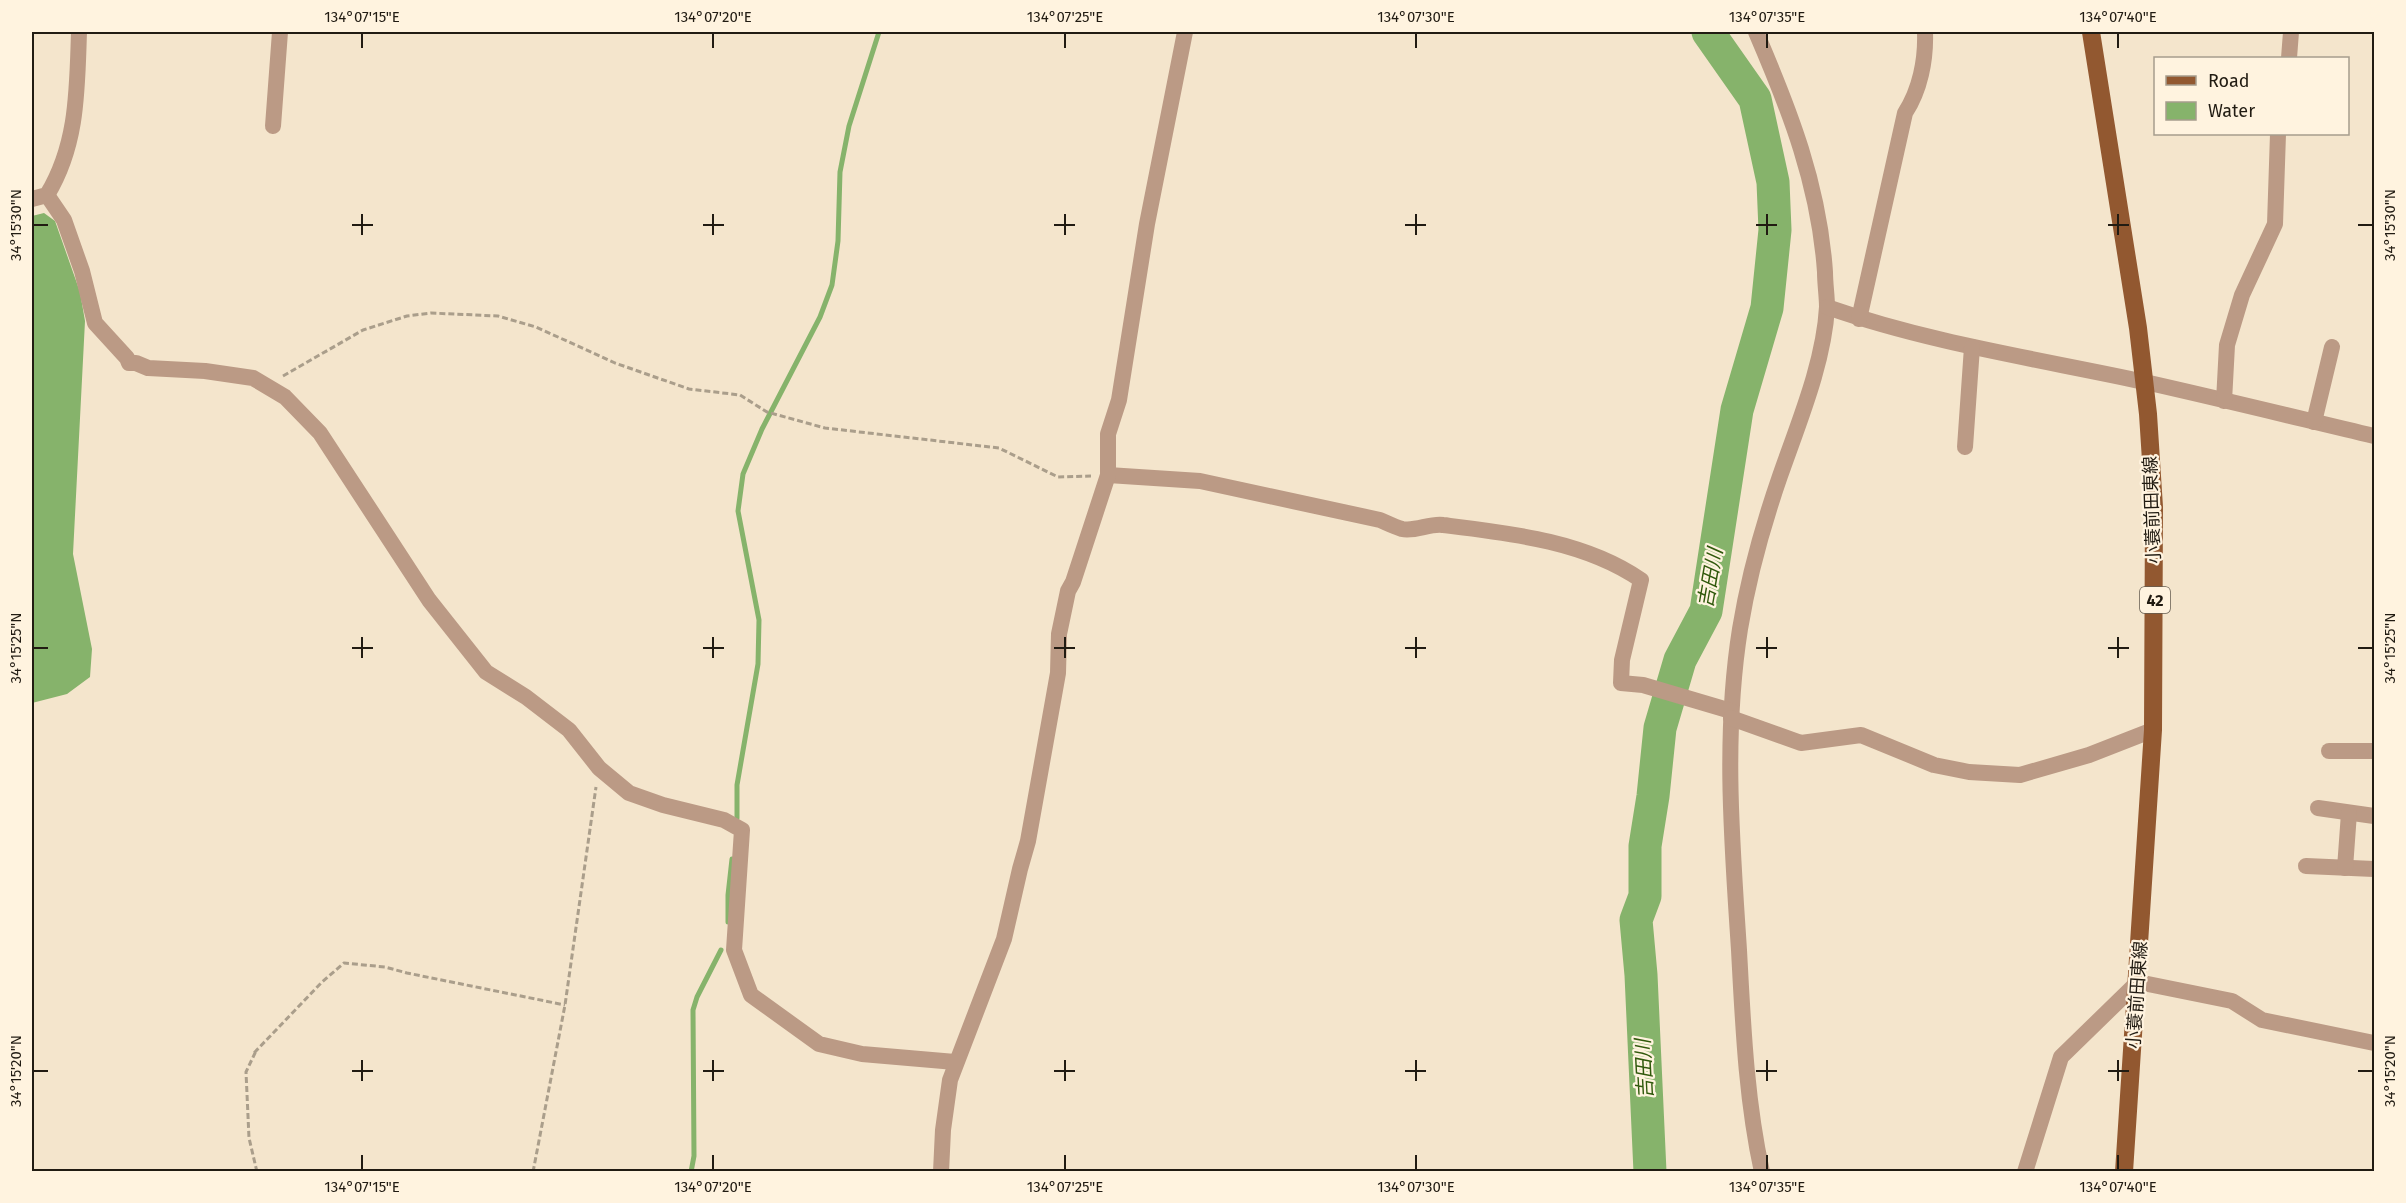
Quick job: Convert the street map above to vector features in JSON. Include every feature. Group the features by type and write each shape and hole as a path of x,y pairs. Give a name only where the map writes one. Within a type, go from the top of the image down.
{"main road":[{"name":"小蓑前田東線","path":"2091,32 2125,236 2145,382 2154,507 2153,730 2124,1172"}],"street":[{"path":"79,32 78,78 71,140 58,176 39,197 64,220 82,271 95,323 127,357 129,363 148,368 205,371 252,378 285,397 320,433 429,600 486,672 526,697 568,730 599,768 629,793 663,805 724,820 742,830 734,950 751,995 819,1044 862,1054 955,1062"},
{"path":"273,126 280,32"},
{"path":"941,1172 943,1130 950,1080 1004,939 1028,841 1058,673 1059,634 1068,591 1108,475 1108,434 1119,400 1147,224 1185,32"},
{"path":"1756,32 1799,137 1813,187 1823,251 1827,307 1805,407 1752,562 1739,632 1731,715 1729,807 1747,1076 1762,1172"},
{"path":"1859,319 1905,113 1917,95 1925,32"},
{"path":"2289,57 2291,32"},
{"path":"2224,401 2227,345 2242,295 2275,224 2278,135"},
{"path":"1827,307 1859,319 1972,347 2145,382 2374,436"},
{"path":"1965,447 1972,347"},
{"path":"2314,422 2332,347"},
{"path":"1108,475 1200,480 1380,520 1403,530 1439,524 1525,537 1584,552 1620,566 1641,580 1622,660 1621,683 1643,685 1703,702 1800,743 1861,735 1934,765 1969,772 2020,775 2089,754 2153,730"},
{"path":"2329,751 2374,751"},
{"path":"2318,808 2374,816"},
{"path":"2345,868 2349,813"},
{"path":"2306,866 2374,869"},
{"path":"2025,1172 2061,1057 2138,982 2232,1000 2262,1020 2374,1043"}],"path":[{"path":"266,387 363,330 407,316 431,313 498,316 536,327 615,363 689,388 740,395 767,412 825,428 999,448 1058,477 1108,475"},
{"path":"533,1172 565,1005 599,768"},
{"path":"257,1172 249,1138 246,1071 255,1053 252,1054 321,982 344,963 385,967 407,974 565,1005"}],"water":[{"path":"44,213 55,221 80,292 85,321 73,554 92,649 90,677 67,694 32,703 32,216"}],"waterway":[{"path":"737,818 737,785 758,664 759,620 738,511 743,474 762,429 820,317 832,285 838,241 840,172 849,126 879,32"},
{"name":"吉田川","path":"1650,1172 1641,975 1636,920 1645,896 1645,846 1660,728 1680,660 1706,611 1737,410 1767,308 1775,230 1773,182 1755,99 1708,32"},
{"path":"728,922 732,859"},
{"path":"691,1172 694,1156 693,1010 697,997 721,950"}]}
